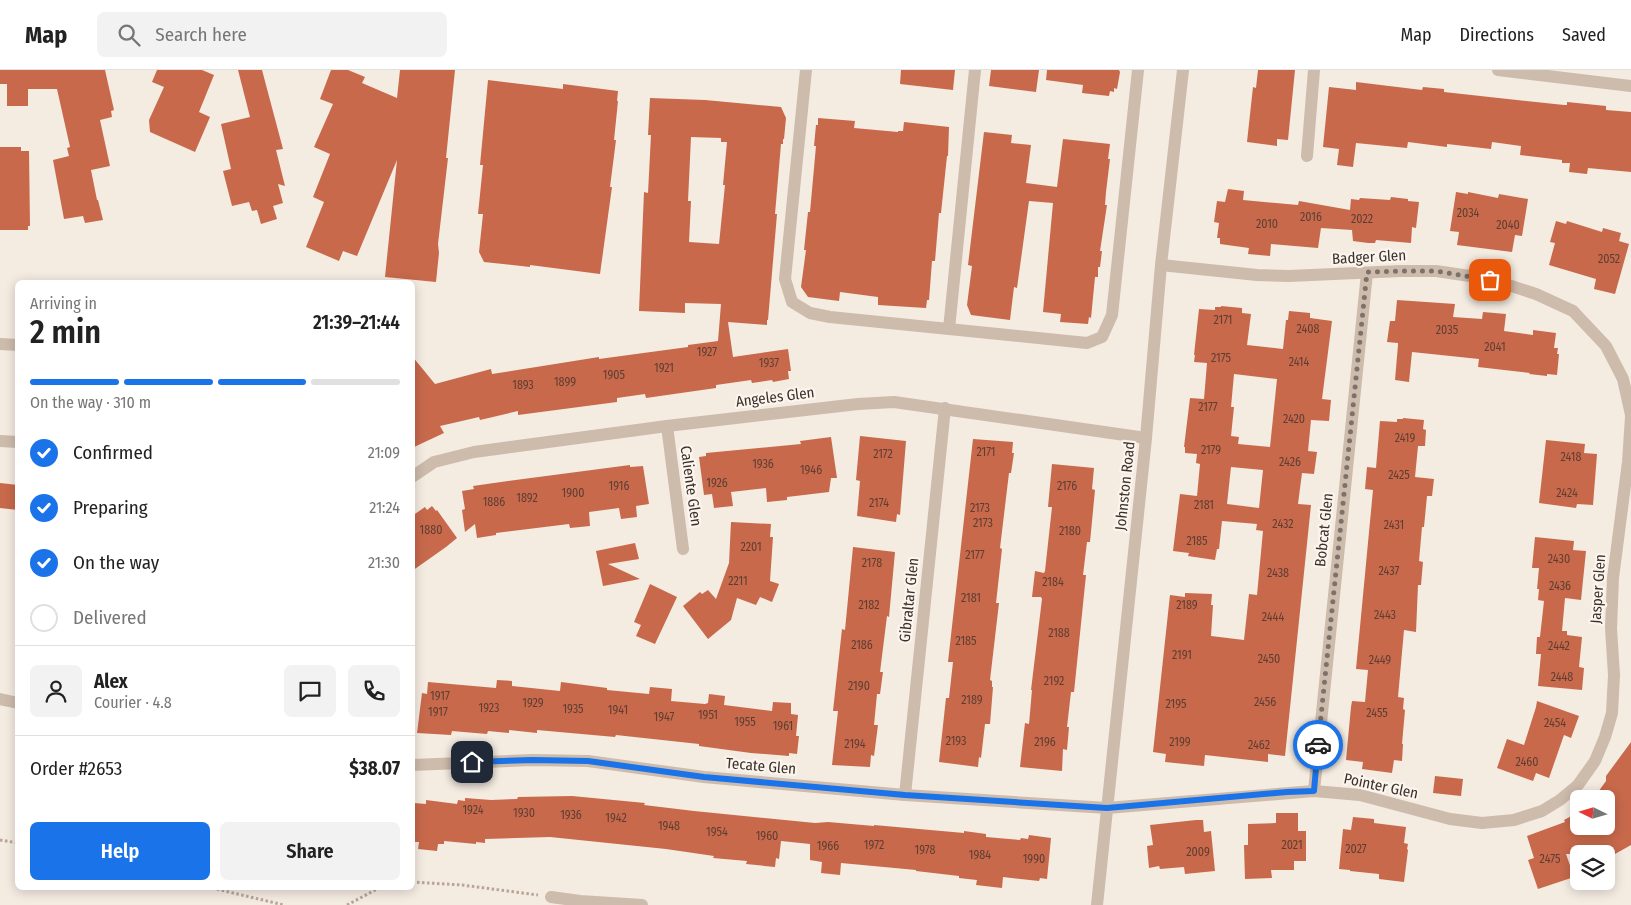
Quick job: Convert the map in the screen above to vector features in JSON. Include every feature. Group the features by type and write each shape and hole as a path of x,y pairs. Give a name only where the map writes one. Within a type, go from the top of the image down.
{"street":[{"path":"806,70 784,279 792,302 810,313 830,317 1087,343 1102,337 1112,315 1138,70"},
{"path":"949,329 975,70"},
{"name":"Johnston Road","path":"1097,905 1146,438 1161,265 1183,70"},
{"path":"1307,156 1314,70"},
{"path":"1498,70 1631,86"},
{"name":"Badger Glen","path":"1161,265 1257,275 1288,276 1436,271 1490,280 1536,294 1573,311"},
{"name":"Bobcat Glen","path":"1314,791 1367,272"},
{"name":"Jasper Glen","path":"1573,311 1606,346 1623,379 1631,416 1628,462 1613,578 1610,628 1614,675 1612,713 1595,761"},
{"path":"0,344 15,345"},
{"name":"Angeles Glen","path":"415,475 434,462 474,452 667,426 858,404 894,402 1146,438"},
{"name":"Gibraltar Glen","path":"905,795 945,408"},
{"name":"Caliente Glen","path":"667,426 683,549"},
{"path":"0,441 15,442"},
{"path":"0,699 15,702"},
{"name":"Tecate Glen","path":"415,765 532,760 588,761 704,777 905,795 1107,808"},
{"name":"Pointer Glen","path":"1107,808 1314,791 1360,795 1450,819 1482,823 1514,820 1542,811 1560,800 1578,785 1595,761"},
{"path":"551,897 642,905"}],"path":[{"path":"0,840 15,842"},
{"path":"415,882 462,884 551,897"},
{"path":"220,890 284,905"},
{"path":"346,905 375,890"}],"building":[{"path":"0,70 105,70 114,110 111,111 112,117 100,120 110,166 91,170 103,220 85,223 83,216 64,219 53,160 69,156 67,148 70,147 57,89 28,89 28,106 7,106 7,84 0,84"},
{"path":"157,70 202,70 214,75 199,112 210,117 195,152 150,132 149,120 164,87 152,82"},
{"path":"238,70 262,70 283,149 276,150 285,186 278,184 283,203 273,206 277,219 261,224 257,210 252,211 249,202 232,206 223,171 231,169 221,124 250,117"},
{"path":"331,70 348,70 365,77 362,83 397,98 400,70 455,70 436,282 385,277 397,160 357,256 343,251 339,261 306,247 324,202 313,197 330,154 314,147 333,104 320,99"},
{"path":"901,70 955,70 953,90 900,84"},
{"path":"991,70 1039,70 1036,92 989,86"},
{"path":"1047,70 1119,70 1120,72 1117,89 1114,88 1114,92 1110,91 1109,96 1082,93 1083,85 1046,80"},
{"path":"1258,70 1295,70 1288,140 1277,139 1277,146 1247,142 1253,87 1256,88"},
{"path":"488,80 563,89 563,84 618,91 614,140 616,140 610,187 612,187 600,274 530,265 530,267 484,262 479,252 483,214 478,214 483,165 480,165"},
{"path":"1356,82 1422,90 1423,87 1444,89 1444,92 1564,105 1567,105 1567,102 1606,106 1606,110 1631,112 1631,172 1588,168 1587,174 1569,172 1570,163 1562,163 1562,160 1520,155 1521,146 1492,142 1491,149 1447,144 1447,147 1408,142 1407,148 1356,143 1353,167 1337,165 1339,149 1323,147 1329,87 1356,90"},
{"path":"650,98 705,100 781,107 786,118 784,139 783,144 781,144 767,325 728,322 733,357 788,349 791,371 788,371 789,379 752,383 751,380 716,385 716,388 646,398 645,394 617,398 617,402 518,415 518,411 480,420 479,417 440,426 444,433 415,447 415,360 435,384 491,369 492,374 599,357 599,359 688,347 688,345 718,341 721,304 685,303 685,313 639,311 644,192 648,193 651,135 648,135","holes":["691,137 721,138 721,142 727,142 719,244 689,242 691,201 688,201"]},
{"path":"818,118 855,121 854,128 898,132 903,131 904,122 949,127 948,156 941,213 939,213 935,261 932,261 929,300 927,300 926,308 878,305 878,297 840,292 839,301 808,297 801,287"},
{"path":"984,132 1012,135 1011,143 1031,145 1026,183 1057,187 1063,139 1110,144 1105,205 1107,205 1100,251 1102,251 1100,267 1098,267 1098,277 1095,277 1091,318 1089,317 1088,324 1060,322 1061,314 1043,312 1053,203 1029,201 1017,288 1014,287 1010,320 971,315 967,305 972,266 968,265"},
{"path":"0,147 21,147 21,151 29,151 30,226 28,226 28,230 0,230"},
{"path":"1228,189 1244,191 1243,200 1298,205 1299,201 1350,210 1351,199 1390,200 1391,197 1408,199 1408,201 1419,202 1416,228 1412,227 1411,243 1376,240 1375,243 1368,243 1353,241 1352,230 1321,228 1318,248 1271,244 1270,256 1248,254 1249,248 1220,244 1220,238 1217,238 1219,223 1214,222 1217,201 1225,202"},
{"path":"1456,192 1468,194 1468,192 1498,198 1499,194 1528,199 1522,236 1515,235 1512,252 1457,245 1459,232 1450,231"},
{"path":"1556,221 1566,224 1567,221 1602,232 1603,228 1621,233 1619,241 1629,244 1615,294 1594,289 1596,279 1549,265 1555,243 1550,242"},
{"path":"1397,300 1455,304 1453,317 1482,319 1483,312 1506,314 1504,331 1533,335 1533,330 1556,333 1554,348 1558,348 1557,354 1559,354 1557,375 1547,374 1547,376 1478,367 1479,359 1412,352 1409,382 1395,380 1398,343 1387,342 1390,321 1395,321"},
{"path":"1215,307 1242,308 1242,313 1251,314 1247,345 1283,349 1286,320 1288,320 1289,311 1310,313 1310,318 1332,321 1322,399 1331,400 1329,421 1311,420 1308,451 1317,452 1314,474 1302,473 1298,504 1311,505 1285,756 1268,754 1268,762 1205,755 1204,766 1165,762 1166,754 1153,752 1170,595 1185,597 1185,593 1212,594 1211,636 1244,640 1249,594 1257,595 1263,531 1256,530 1257,524 1222,521 1219,549 1217,549 1215,560 1188,556 1189,553 1173,551 1180,494 1197,496 1200,464 1196,463 1197,454 1185,453 1184,447 1190,398 1204,399 1207,363 1194,362 1199,309 1215,310","holes":["1234,374 1277,379 1270,447 1238,444 1239,437 1231,436 1234,407 1231,407","1231,467 1263,470 1259,508 1227,504"]},
{"path":"1397,419 1424,420 1423,429 1426,430 1425,446 1418,446 1415,477 1434,479 1432,496 1427,496 1424,527 1422,527 1419,561 1423,562 1421,585 1418,585 1416,632 1404,630 1398,697 1404,698 1403,709 1405,710 1402,761 1394,760 1392,773 1362,769 1363,762 1346,760 1352,701 1365,702 1368,670 1356,669 1373,490 1365,489 1367,467 1376,468 1380,421 1397,422"},
{"path":"860,436 906,441 900,515 897,514 896,522 857,516 860,481 856,480"},
{"path":"831,437 837,478 831,478 829,492 787,497 787,500 767,502 766,488 731,492 733,506 714,508 712,494 704,495 699,457 706,456 706,453 801,444 800,441"},
{"path":"973,439 1013,442 1012,453 1014,453 1011,473 1009,473 1000,548 1002,549 996,603 999,603 990,680 993,687 990,724 985,724 981,758 979,757 978,767 939,762 946,698 949,698 953,662 948,662"},
{"path":"1546,440 1585,444 1584,453 1597,454 1593,505 1577,504 1576,508 1539,503"},
{"path":"1052,464 1094,468 1092,489 1095,490 1090,542 1087,542 1083,575 1086,575 1074,692 1071,692 1067,727 1069,727 1067,750 1063,749 1062,771 1020,767 1025,723 1029,724 1031,690 1042,599 1041,597 1032,597 1035,571 1044,573 1045,571 1052,507 1048,507"},
{"path":"630,465 630,467 643,466 649,504 636,506 637,517 621,519 619,508 589,512 590,526 570,528 569,524 496,533 496,535 477,538 475,524 465,532 462,510 465,509 462,491 474,489 473,486"},
{"path":"0,483 15,485 15,510 0,508"},
{"path":"432,506 437,510 457,538 415,569 415,514 425,507 427,510"},
{"path":"731,522 771,524 770,537 773,537 770,581 779,584 772,602 760,597 756,605 737,598 731,620 708,639 683,606 700,592 702,594 708,590 716,599 729,563"},
{"path":"1535,537 1574,541 1573,550 1586,551 1581,600 1565,598 1562,631 1567,631 1567,635 1582,637 1579,667 1584,668 1582,690 1538,686 1541,654 1536,654 1537,637 1540,637 1544,601 1538,600 1539,568 1532,568"},
{"path":"635,543 639,559 608,564 640,579 603,586 596,551"},
{"path":"853,547 895,552 889,617 887,616 880,672 883,672 880,694 877,694 874,725 878,725 874,756 871,755 870,767 832,765 838,711 833,711 842,629 845,630"},
{"path":"650,584 677,597 655,644 636,636 641,625 634,622"},
{"path":"497,680 512,681 512,686 560,691 561,682 607,688 607,690 649,694 650,687 672,689 671,701 705,704 708,703 709,694 725,696 724,705 772,711 773,702 791,703 791,714 798,715 796,736 799,736 797,754 789,753 789,756 751,753 699,746 699,744 616,735 615,737 537,730 537,733 509,730 509,733 488,731 487,734 452,731 451,735 417,733 422,693 427,694 428,682 496,688"},
{"path":"1537,701 1579,716 1571,738 1564,735 1549,778 1536,773 1533,781 1497,768 1507,739 1524,745"},
{"path":"1631,742 1631,845 1615,854 1615,845 1570,845 1570,854 1566,854 1570,866 1570,878 1538,889 1528,860 1534,858 1527,836 1565,822 1564,820 1570,817 1570,835 1615,835 1615,790 1600,790 1606,781 1606,776"},
{"path":"1435,776 1463,779 1461,796 1433,793"},
{"path":"572,796 815,823 874,825 964,833 964,831 986,834 986,837 1020,840 1021,838 1028,839 1029,835 1051,838 1047,879 1040,878 1039,881 1003,877 1002,888 976,885 977,880 959,878 959,876 841,863 840,875 821,873 822,862 810,860 810,844 781,841 779,859 776,858 775,867 746,864 747,861 713,858 714,856 666,849 550,837 485,839 485,843 476,842 476,844 444,841 444,844 438,844 437,851 418,849 419,842 415,842 415,803 426,804 426,800 457,804 458,800 465,801 465,798 491,800 517,799 518,797"},
{"path":"1276,813 1298,813 1298,831 1306,831 1306,861 1294,861 1294,870 1271,870 1272,878 1245,879 1244,845 1248,845 1248,824 1276,823"},
{"path":"1353,817 1374,819 1374,823 1406,827 1404,843 1408,844 1408,850 1404,882 1379,879 1379,874 1339,869 1343,829 1351,830"},
{"path":"1203,820 1204,832 1211,831 1215,871 1185,874 1184,867 1160,869 1159,866 1149,868 1147,846 1153,845 1150,825"}],"way so far":[{"path":"1318,745 1367,272 1436,271 1490,280"}],"route":[{"path":"472,762 588,761 704,777 905,795 1107,808 1314,791 1318,745"}]}
